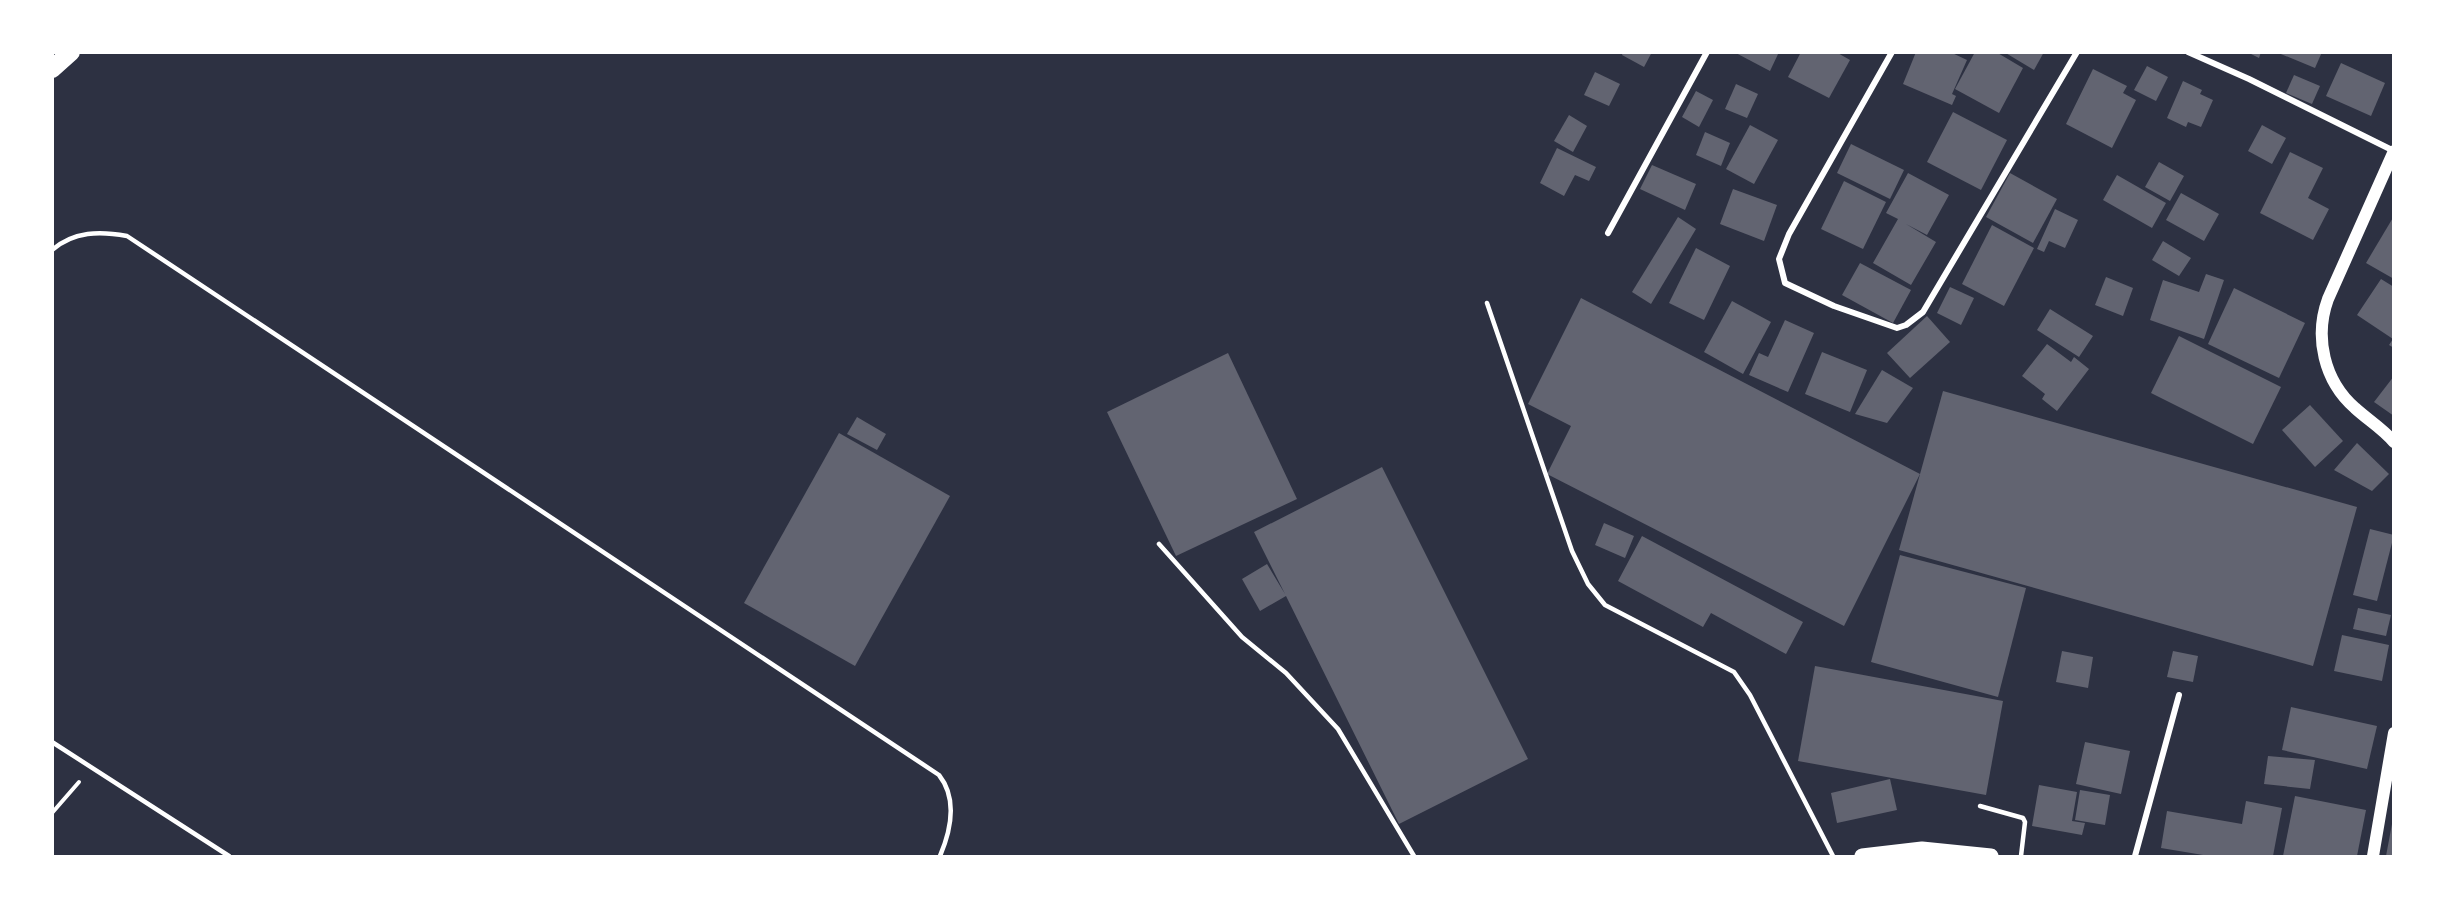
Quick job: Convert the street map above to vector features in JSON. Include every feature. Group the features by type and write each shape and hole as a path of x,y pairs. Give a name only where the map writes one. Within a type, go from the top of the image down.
{"highway":[{"path":"52,69 71,52"}],"main road":[{"path":"2394,151 2328,298 2322,314 2321,333 2323,351 2331,377 2339,392 2394,442"},
{"path":"2373,856 2394,732"},
{"path":"1862,856 1922,849 1991,856"}],"street":[{"path":"1608,233 1707,52"},
{"path":"1892,52 1789,234 1779,260 1785,283 1834,306 1897,328 1906,325 1923,312 2077,52"},
{"path":"2188,52 2249,79 2394,151"},
{"path":"2135,856 2179,695"}],"lane":[{"path":"52,250 65,239 103,231 127,236 939,775 947,785 951,801 950,822 940,856"},
{"path":"1487,303 1572,551 1588,584 1605,605 1734,672 1750,695 1833,856"},
{"path":"1159,544 1242,637 1286,673 1338,729 1414,856"},
{"path":"52,742 229,856"},
{"path":"1980,806 2023,818 2025,829 2021,856"}],"path":[{"path":"52,813 91,768"}],"building":[{"path":"1623,52 1652,52 1644,67 1622,55"},
{"path":"1734,52 1779,52 1770,71"},
{"path":"1801,52 1836,52 1850,60 1829,98 1788,77"},
{"path":"1916,52 1950,52 1967,60 1952,94 1956,96 1952,105 1903,84"},
{"path":"1975,52 1996,52 2023,68 1999,113 1955,89"},
{"path":"2004,52 2044,52 2034,70"},
{"path":"2247,52 2261,52 2259,58"},
{"path":"2276,52 2322,52 2315,68"},
{"path":"2341,63 2385,83 2371,116 2326,96"},
{"path":"2147,66 2168,77 2156,101 2134,90"},
{"path":"2093,69 2127,86 2123,93 2136,100 2112,148 2066,124"},
{"path":"1595,72 1620,84 1609,106 1584,95"},
{"path":"2294,75 2320,86 2312,104 2286,93"},
{"path":"2183,81 2202,90 2200,94 2213,100 2201,127 2188,122 2186,127 2167,118"},
{"path":"1736,84 1758,94 1747,118 1725,109"},
{"path":"1696,91 1713,100 1699,127 1682,117"},
{"path":"1953,112 2007,140 1981,190 1927,162"},
{"path":"1569,115 1587,126 1573,152 1554,141"},
{"path":"1750,125 1778,140 1754,184 1726,169"},
{"path":"2262,125 2286,138 2272,164 2248,151"},
{"path":"1705,132 1730,143 1721,166 1696,155"},
{"path":"1851,144 1904,170 1890,199 1837,173"},
{"path":"1557,148 1596,167 1589,181 1575,175 1564,196 1540,183"},
{"path":"2290,152 2323,168 2308,198 2329,209 2313,240 2260,213"},
{"path":"2159,162 2184,176 2170,201 2145,187"},
{"path":"1652,165 1696,184 1685,210 1640,189"},
{"path":"1908,173 1949,195 1927,235 1906,224 1936,242 1911,285 1873,263 1898,219 1886,213"},
{"path":"2010,173 2057,199 2033,243 1986,217"},
{"path":"2117,175 2166,203 2152,228 2103,200"},
{"path":"1844,181 1886,202 1863,249 1821,229"},
{"path":"1733,189 1777,205 1764,241 1720,224"},
{"path":"2181,193 2219,214 2204,241 2166,220"},
{"path":"2055,209 2078,220 2065,248 2049,241 2044,252 2037,249"},
{"path":"2394,216 2394,279 2366,263"},
{"path":"1678,217 1696,229 1651,304 1632,292"},
{"path":"1992,225 2034,248 2004,306 1962,284"},
{"path":"2163,241 2191,258 2179,276 2152,260"},
{"path":"1696,248 1730,266 1704,320 1669,303"},
{"path":"1860,263 1911,290 1893,323 1842,295"},
{"path":"2206,274 2224,280 2204,339 2150,320 2163,280 2199,292"},
{"path":"2106,277 2133,288 2123,316 2095,305"},
{"path":"2381,279 2394,287 2394,348 2389,345 2393,339 2357,315"},
{"path":"1950,287 1974,298 1961,325 1937,313"},
{"path":"2234,288 2305,323 2279,378 2208,344"},
{"path":"1581,298 1920,474 1844,626 1547,474 1571,426 1528,404"},
{"path":"1732,301 1771,322 1743,374 1704,352"},
{"path":"2050,309 2093,336 2079,357 2037,330"},
{"path":"1927,316 1950,342 1910,378 1887,353"},
{"path":"1785,320 1814,333 1788,392 1749,375 1759,353 1768,357"},
{"path":"2179,336 2281,387 2253,444 2151,393"},
{"path":"2047,344 2071,362 2074,357 2089,369 2057,411 2042,399 2045,394 2022,376"},
{"path":"1822,352 1867,370 1850,412 1805,394"},
{"path":"1228,353 1297,499 1176,556 1107,412"},
{"path":"1882,370 1913,388 1887,423 1855,414"},
{"path":"2394,376 2394,416 2374,402"},
{"path":"1943,391 2357,507 2313,666 1899,550"},
{"path":"2310,405 2343,441 2315,467 2282,430"},
{"path":"857,417 886,434 877,450 847,434"},
{"path":"839,433 950,496 855,666 744,603"},
{"path":"2357,443 2389,474 2372,491 2334,470"},
{"path":"1382,467 1528,759 1399,824 1286,596 1260,611 1242,579 1267,564 1285,594 1254,532"},
{"path":"1604,523 1634,536 1625,558 1595,545"},
{"path":"2370,529 2394,535 2377,601 2353,595"},
{"path":"1642,536 1803,622 1786,654 1711,613 1703,627 1618,581"},
{"path":"1900,555 2026,588 1998,697 1871,662"},
{"path":"2358,608 2391,615 2386,636 2353,629"},
{"path":"2342,635 2389,645 2382,681 2334,671"},
{"path":"2062,651 2093,657 2088,688 2056,682"},
{"path":"2173,651 2198,656 2193,682 2167,677"},
{"path":"1815,666 2003,701 1986,795 1798,761"},
{"path":"2291,707 2377,726 2367,769 2282,750"},
{"path":"2085,742 2130,751 2121,794 2076,784"},
{"path":"2268,756 2315,760 2310,789 2264,784"},
{"path":"1890,779 1897,810 1837,823 1831,793"},
{"path":"2039,785 2077,792 2072,821 2085,823 2082,835 2032,826"},
{"path":"2080,790 2110,795 2105,825 2075,820"},
{"path":"2295,796 2366,810 2357,856 2283,856"},
{"path":"2246,801 2282,808 2273,856 2209,856 2161,848 2167,811 2242,824"},
{"path":"2392,824 2394,856 2386,856"}]}
